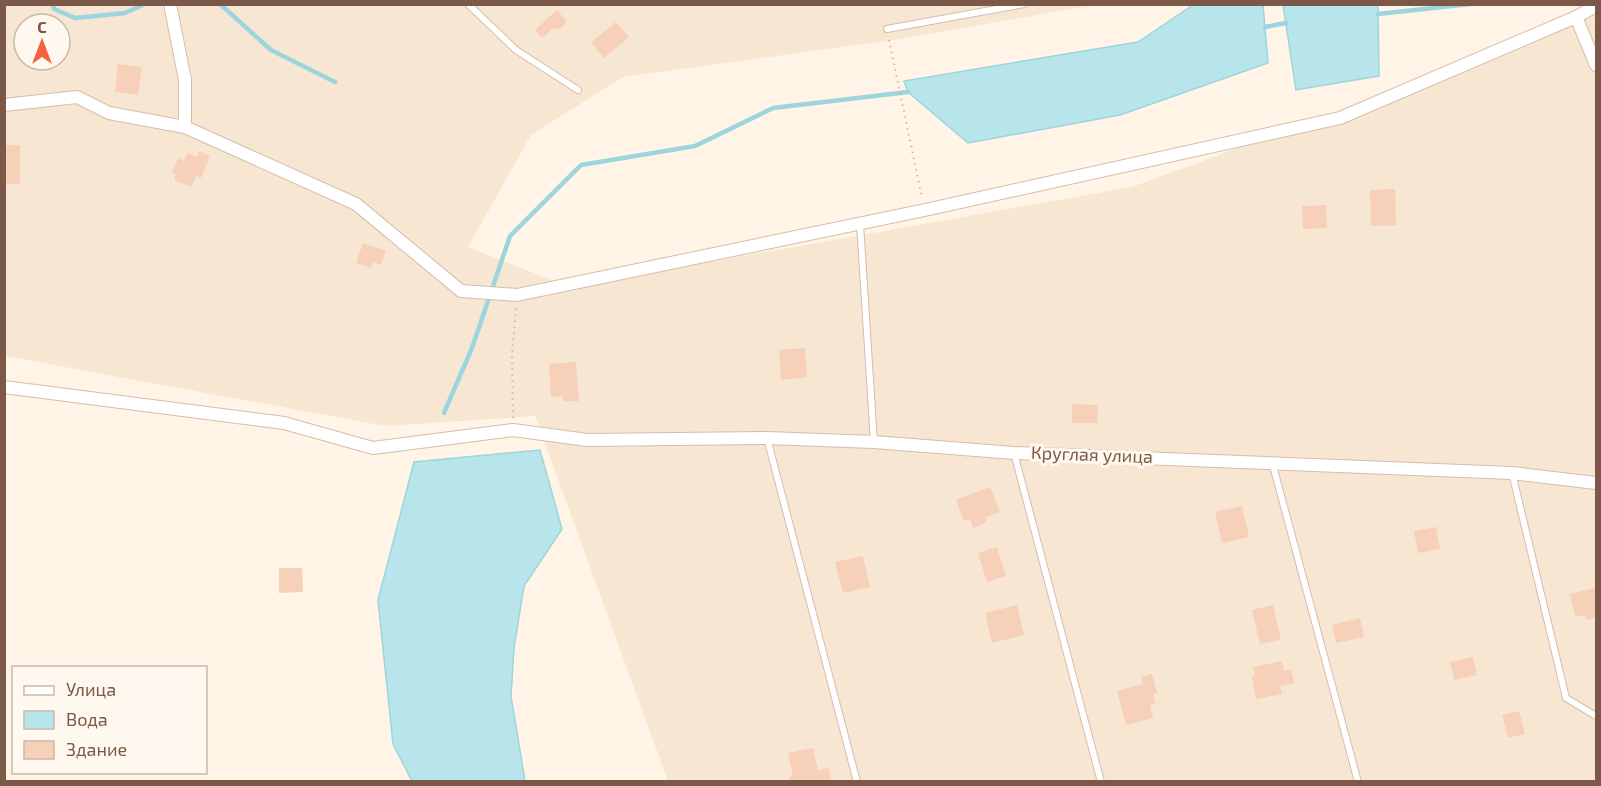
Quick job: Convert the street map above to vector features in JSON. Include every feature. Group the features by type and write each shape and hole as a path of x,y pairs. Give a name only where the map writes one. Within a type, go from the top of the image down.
{"street":[{"path":"170,4 185,81 185,127"},
{"path":"4,105 77,97 109,112 185,127 356,204 461,291 517,295 925,210 1340,118 1576,17 1596,6"},
{"path":"1576,17 1596,65"},
{"name":"Круглая улица","path":"4,387 284,423 373,448 513,430 587,440 767,438 874,442 1014,453 1272,461 1512,473 1596,483"}],"lane":[{"path":"468,4 516,50 578,90"},
{"path":"887,29 1024,4"},
{"path":"860,223 874,442"},
{"path":"767,438 857,782"},
{"path":"1014,453 1101,782"},
{"path":"1272,461 1358,782"},
{"path":"1512,473 1566,698 1596,716"}],"path":[{"path":"887,29 925,210"},
{"path":"513,430 512,357 517,295"}],"shaded area":[{"path":"4,5 1094,5 900,39 623,77 531,135 468,247 569,287 1132,187 1596,16 1596,781 668,781 535,416 385,426 5,356"}],"water":[{"path":"1193,5 1263,5 1268,63 1120,115 968,143 908,92 904,81 1138,42"},
{"path":"1283,5 1378,5 1379,76 1296,90"},
{"path":"540,450 562,529 524,586 514,648 511,696 525,781 412,781 393,744 378,600 414,462"}],"building":[{"path":"557,10 567,22 558,30 555,27 542,38 535,30"},
{"path":"616,22 629,37 604,58 591,42"},
{"path":"118,64 142,67 138,95 115,92"},
{"path":"4,145 20,145 20,184 4,184"},
{"path":"199,151 210,156 201,178 196,176 191,187 174,180 176,174 172,172 178,158 184,161 188,153 197,157"},
{"path":"1395,189 1396,225 1371,226 1370,190"},
{"path":"1326,205 1327,228 1303,229 1302,206"},
{"path":"363,243 386,251 381,265 373,262 371,268 356,263"},
{"path":"805,348 807,377 781,380 779,350"},
{"path":"576,362 579,401 563,401 562,396 551,397 549,364"},
{"path":"1072,404 1098,405 1097,423 1072,423"},
{"path":"990,487 1000,512 985,518 987,522 973,528 970,519 964,521 956,500"},
{"path":"1242,506 1249,537 1222,543 1215,512"},
{"path":"1436,527 1440,549 1418,553 1414,531"},
{"path":"997,547 1006,576 987,582 978,553"},
{"path":"863,556 870,587 843,593 835,562"},
{"path":"279,568 302,568 303,592 279,593"},
{"path":"1595,588 1596,618 1586,620 1584,615 1575,617 1570,594"},
{"path":"1017,605 1024,635 992,643 985,613"},
{"path":"1273,605 1281,640 1260,644 1252,610"},
{"path":"1360,618 1364,637 1336,643 1332,625"},
{"path":"1473,657 1477,675 1454,680 1450,662"},
{"path":"1282,661 1284,671 1291,669 1294,683 1280,686 1282,694 1256,699 1252,677 1255,676 1253,667"},
{"path":"1152,674 1157,693 1153,694 1155,704 1150,705 1153,718 1126,725 1117,691 1143,684 1141,677"},
{"path":"1519,711 1525,734 1508,738 1502,715"},
{"path":"813,748 818,770 829,768 832,782 790,782 789,777 793,776 788,753"}],"waterway":[{"path":"53,4 54,9 75,18 125,13 145,4"},
{"path":"220,4 271,50 335,82"},
{"path":"1378,14 1470,4"},
{"path":"1265,27 1286,23"},
{"path":"444,413 472,348 510,236 581,165 695,146 773,108 908,92"}]}
